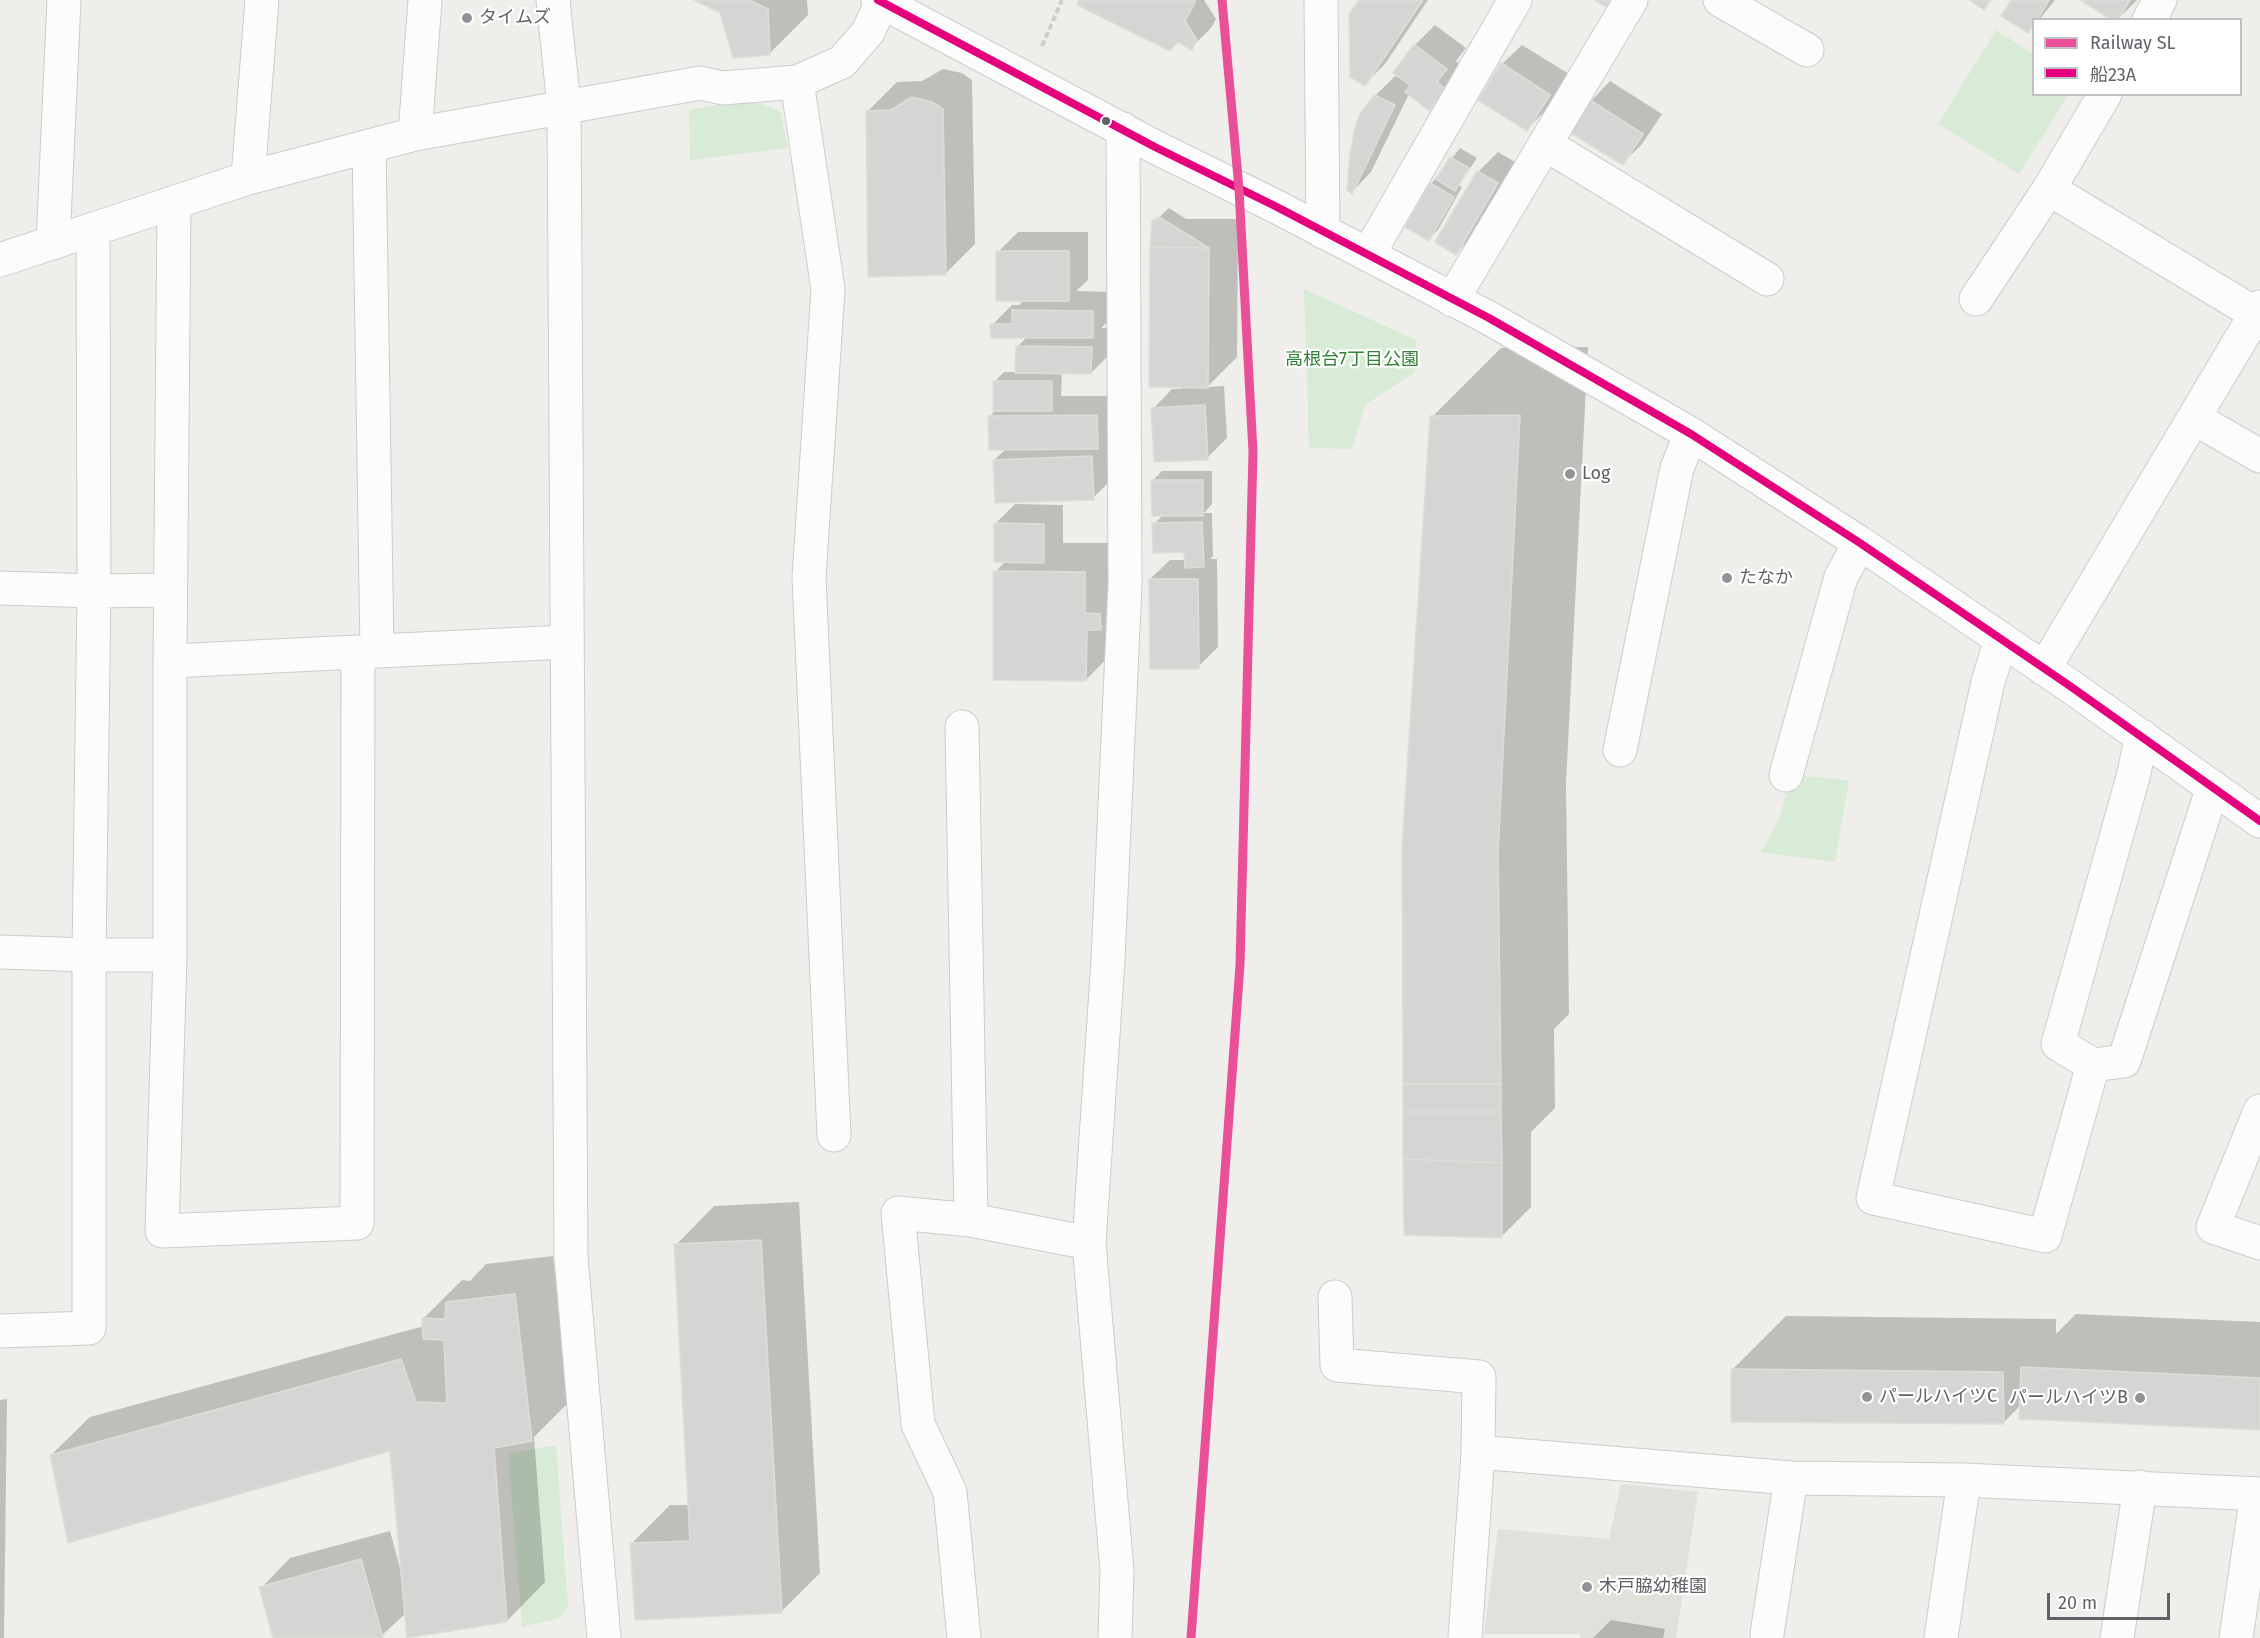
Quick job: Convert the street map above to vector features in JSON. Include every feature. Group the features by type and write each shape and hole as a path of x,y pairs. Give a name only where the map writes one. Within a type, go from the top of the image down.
{"street":[{"path":"52,243 64,0"},
{"path":"248,178 262,0"},
{"path":"415,134 425,0"},
{"path":"553,0 564,106 571,1257 604,1638"},
{"path":"1321,0 1323,232"},
{"path":"1368,255 1515,0"},
{"path":"1452,300 1632,0"},
{"path":"1720,0 1807,50"},
{"path":"2150,18 2160,0"},
{"path":"0,260 248,178 415,134 700,82 723,88 797,82 842,62 868,32 880,1 1499,324 1691,434 1860,543 2142,736 2260,821"},
{"path":"797,82 828,289 809,577 834,1135"},
{"path":"1976,299 2049,189 2104,96"},
{"path":"1115,1638 1117,1571 1089,1243 1108,960 1125,584 1123,129"},
{"path":"1545,144 1767,279"},
{"path":"174,203 170,590 170,955 162,1231 357,1223 367,652 369,146"},
{"path":"2044,669 2258,311 2049,189"},
{"path":"0,1331 89,1328 89,956 94,591 93,229"},
{"path":"2194,418 2260,456"},
{"path":"1620,750 1677,468 1691,434"},
{"path":"1786,775 1841,577 1860,543"},
{"path":"0,588 94,591 170,590"},
{"path":"2001,640 1989,682 1873,1198 2045,1236 2093,1065"},
{"path":"170,662 566,642"},
{"path":"962,727 972,1220"},
{"path":"2142,736 2133,777 2058,1044 2093,1065 2124,1062 2214,787"},
{"path":"0,952 89,956 170,955"},
{"path":"2260,1111 2213,1227 2260,1243"},
{"path":"964,1638 950,1492 918,1424 898,1213 972,1220 1089,1243"},
{"path":"1335,1297 1337,1365 1479,1377 1478,1452 1466,1638"},
{"path":"1478,1452 1791,1478 1964,1480 2258,1494 2236,1638"},
{"path":"1767,1634 1791,1478"},
{"path":"1941,1638 1964,1480"},
{"path":"2117,1638 2140,1487"}],"path":[{"path":"1042,47 1062,0"}],"shaded area":[{"name":"木戸脇幼稚園","path":"1621,1484 1698,1492 1676,1638 1580,1638 1580,1634 1484,1634 1498,1529 1609,1539"}],"green space":[{"path":"1996,30 2032,53 2032,96 2067,96 2019,174 1938,124"},
{"path":"748,100 780,111 788,148 690,160 689,110"},
{"name":"高根台7丁目公園","path":"1304,289 1416,340 1415,372 1365,405 1352,449 1309,448"},
{"path":"1792,775 1849,780 1835,862 1761,852 1779,819"},
{"path":"556,1445 568,1606 559,1618 522,1627 508,1454"}],"building":[{"path":"694,0 749,0 768,9 770,55 733,58 720,13"},
{"path":"1079,0 1195,0 1185,21 1197,40 1192,50 1178,42 1170,51 1077,5"},
{"path":"1359,0 1423,0 1365,86 1350,77 1349,14"},
{"path":"1594,0 1610,0 1607,7"},
{"path":"1969,0 1991,0 1984,10"},
{"path":"2011,0 2049,0 2038,18 2032,18 2032,27 2028,33 2001,16"},
{"path":"2080,0 2130,0 2119,18 2109,18"},
{"path":"1414,44 1447,69 1437,82 1446,89 1429,111 1405,92 1410,85 1393,73"},
{"path":"1501,63 1550,95 1527,131 1478,100"},
{"path":"1374,95 1395,105 1352,194 1347,190 1355,128 1360,114"},
{"path":"912,97 932,102 943,109 946,275 868,277 866,111 891,110"},
{"path":"1590,100 1643,134 1623,165 1569,132"},
{"path":"1450,157 1469,168 1455,191 1436,179"},
{"path":"1477,171 1498,183 1456,255 1435,242"},
{"path":"1430,183 1454,197 1429,241 1405,227"},
{"path":"1159,217 1209,248 1150,247 1152,221"},
{"path":"1150,247 1209,248 1208,388 1149,387"},
{"path":"996,251 1069,251 1069,301 996,301"},
{"path":"1012,310 1093,311 1093,338 991,338 990,324 1012,324"},
{"path":"1016,346 1092,347 1091,374 1015,373"},
{"path":"993,381 1052,381 1052,411 993,411"},
{"path":"1205,405 1208,460 1154,462 1151,408"},
{"path":"1097,415 1098,449 989,450 988,416"},
{"path":"1520,415 1498,852 1501,1084 1403,1084 1402,847 1430,416"},
{"path":"1092,456 1094,500 995,503 993,460"},
{"path":"1151,480 1203,480 1203,516 1152,516"},
{"path":"1202,522 1204,567 1185,568 1184,552 1153,553 1152,523"},
{"path":"994,523 1044,524 1044,563 994,562"},
{"path":"993,571 1085,572 1085,613 1100,614 1101,630 1087,630 1086,681 993,680"},
{"path":"1149,579 1198,579 1199,669 1150,669"},
{"path":"1403,1084 1501,1084 1501,1112 1403,1112"},
{"path":"1403,1112 1501,1112 1502,1163 1403,1159"},
{"path":"1403,1159 1502,1163 1502,1238 1404,1235"},
{"path":"761,1240 782,1613 635,1620 630,1543 690,1541 674,1244"},
{"path":"515,1294 532,1441 494,1448 507,1622 407,1638 390,1451 68,1543 50,1455 401,1359 416,1402 447,1403 444,1340 423,1339 422,1318 445,1319 446,1302"},
{"name":"パールハイツB","path":"2021,1367 2260,1378 2260,1430 2019,1419"},
{"name":"パールハイツC","path":"1731,1369 2003,1372 2004,1424 1731,1422"},
{"path":"361,1559 383,1638 273,1638 259,1587"}],"rail line":[{"name":"SL","path":"1191,1638 1240,965 1253,452 1239,189 1222,0"}],"transit line":[{"name":"船23A","path":"878,0 1155,147 1275,206 1489,318 1691,434 1860,543 2070,686 2260,821"}],"place":[{"name":"タイムズ","path":"467,18"},
{"name":"Log","path":"1570,474"},
{"name":"たなか","path":"1727,578"},
{"name":"パールハイツC","path":"1867,1397"},
{"name":"パールハイツB","path":"2140,1398"},
{"name":"木戸脇幼稚園","path":"1587,1587"}]}
